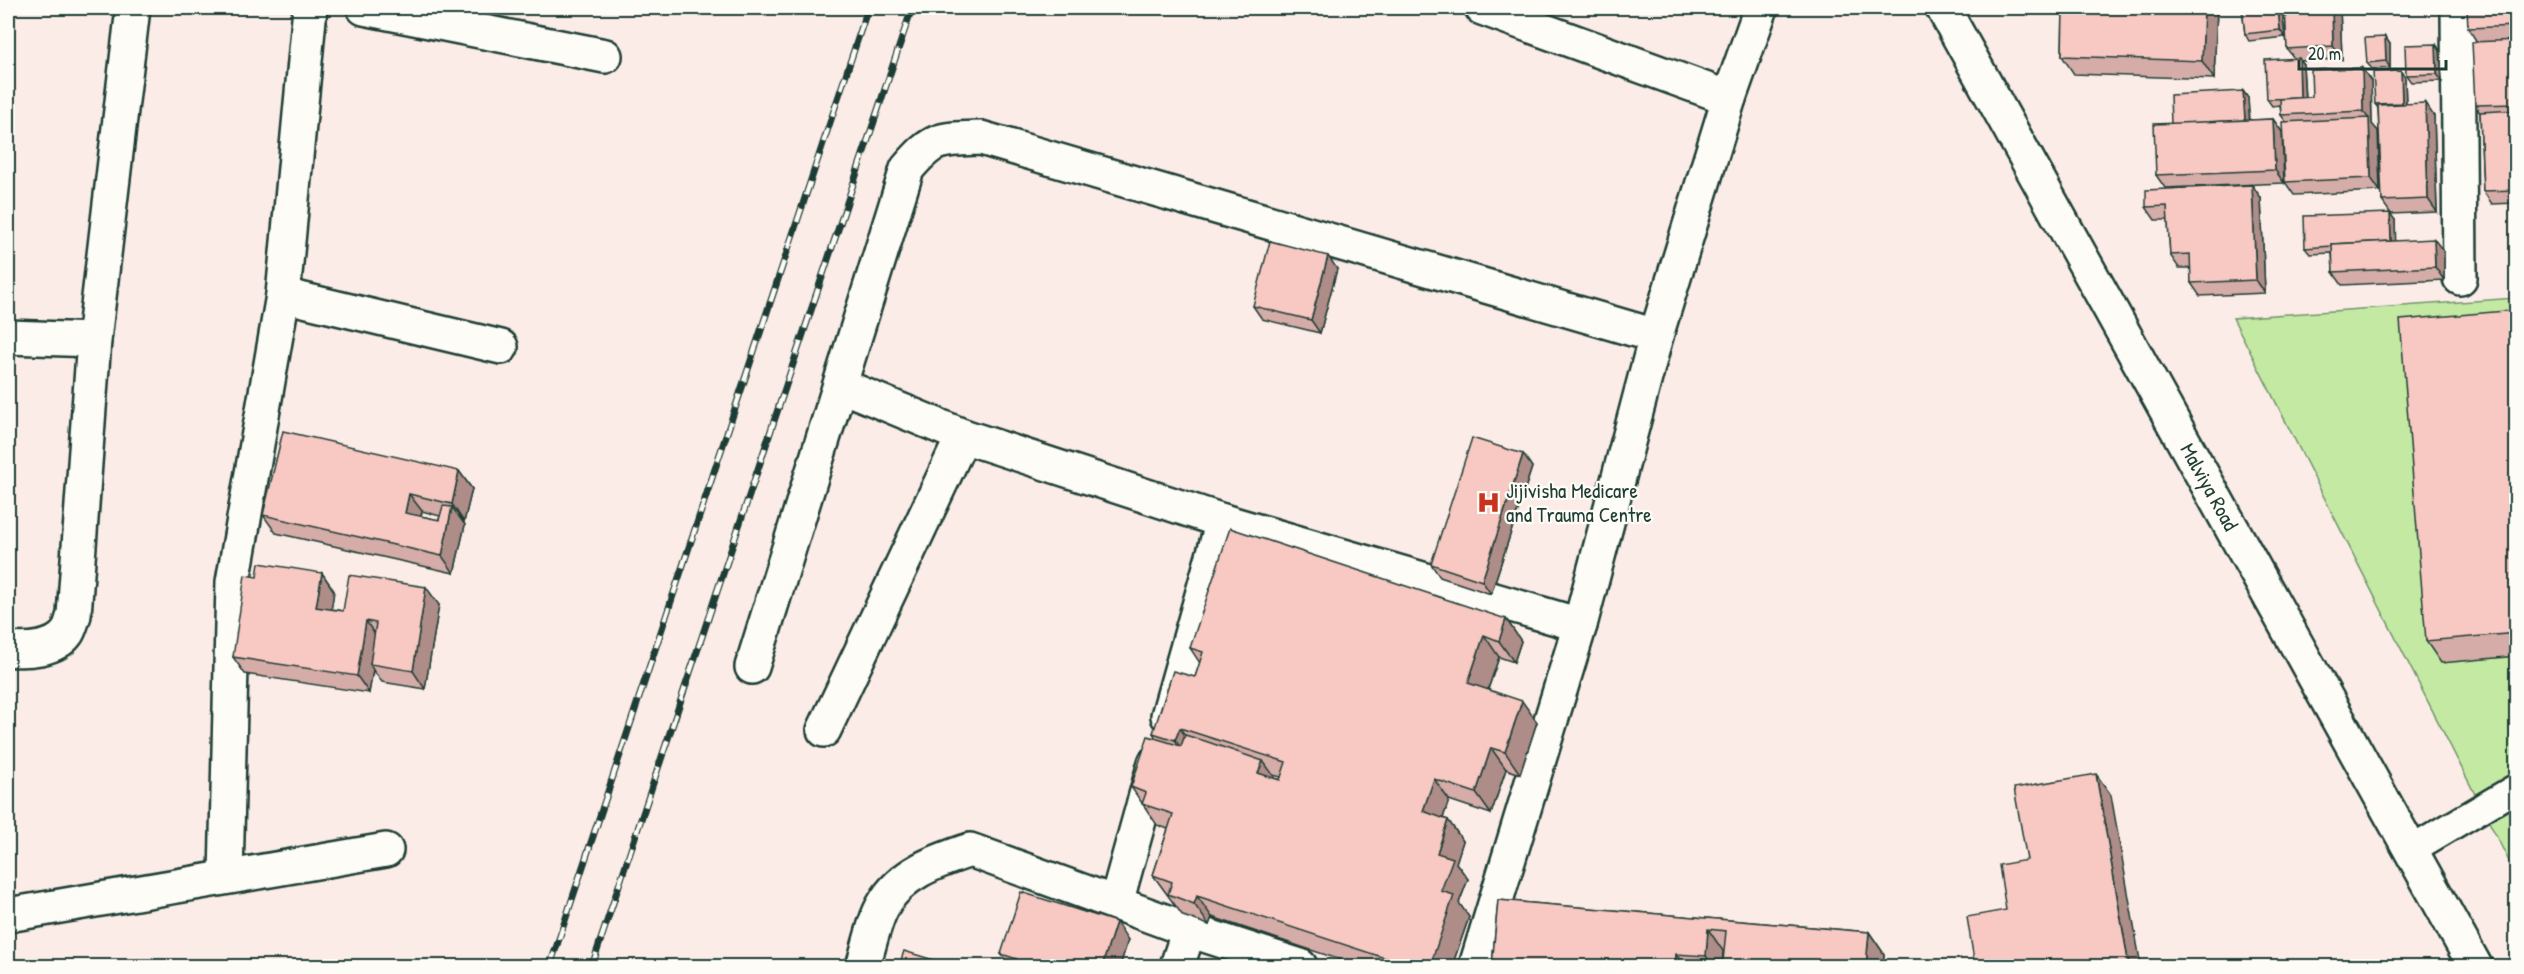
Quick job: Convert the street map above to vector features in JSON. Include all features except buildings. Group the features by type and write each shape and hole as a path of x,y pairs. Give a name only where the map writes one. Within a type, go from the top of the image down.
{"street":[{"path":"8,649 51,646 67,634 74,615 94,340 132,8"},
{"path":"226,877 233,582 283,295 310,8"},
{"path":"364,8 605,57"},
{"path":"1482,8 1729,98"},
{"path":"1476,966 1580,625 1656,336 1729,98 1761,8"},
{"name":"Malviya Road","path":"1943,8 2475,966"},
{"path":"2458,8 2460,278"},
{"path":"752,667 907,169 924,148 944,139 981,138 1656,336"},
{"path":"283,295 501,347"},
{"path":"8,337 94,340"},
{"path":"840,385 963,436 1223,521 1580,625"},
{"path":"824,730 963,436"},
{"path":"1116,903 1223,521"},
{"path":"8,915 386,850"},
{"path":"863,966 884,904 905,879 934,862 970,850 1189,930 1300,966"},
{"path":"1177,966 1189,930"}],"lane":[{"path":"2411,850 2517,788"}],"green space":[{"path":"2516,298 2516,875 2233,318"}],"railway":[{"path":"550,966 868,8"},
{"path":"592,966 912,8"}],"place":[{"name":"Jijivisha Medicare and Trauma Centre","path":"1488,503"}]}
